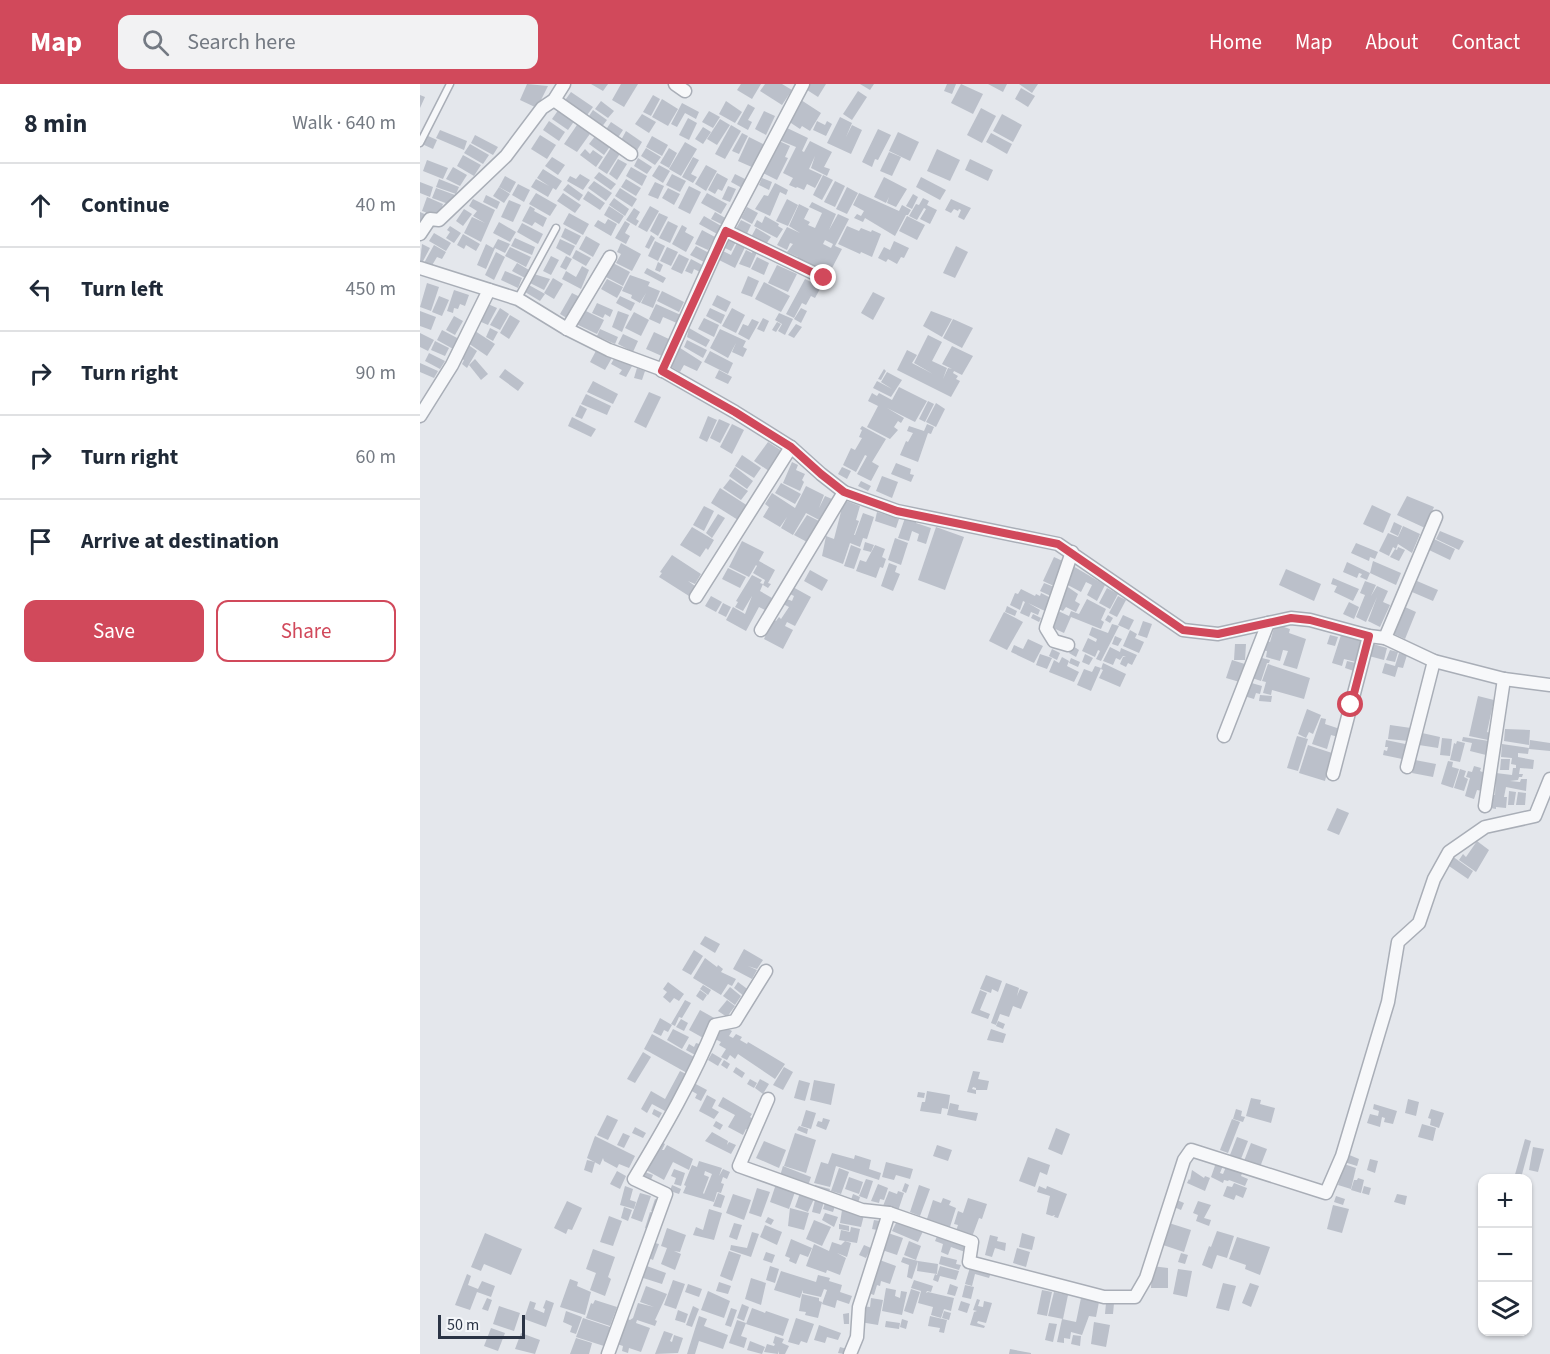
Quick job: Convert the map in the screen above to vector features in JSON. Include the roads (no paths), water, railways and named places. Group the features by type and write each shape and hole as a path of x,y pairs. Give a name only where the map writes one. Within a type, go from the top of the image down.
{"street":[{"path":"420,234 430,219 439,220 506,156 542,108 554,100 564,84"},
{"path":"662,371 726,231 803,84"},
{"path":"554,100 631,154"},
{"path":"726,231 824,278"},
{"path":"567,329 610,257"},
{"path":"420,268 518,299 567,329 609,350 662,371 791,447 844,492 897,511 1058,544 1183,630 1218,634 1291,618 1310,620 1384,638 1434,661 1504,679 1550,685"},
{"path":"420,416 452,365 489,290"},
{"path":"696,597 791,447"},
{"path":"761,630 844,492"},
{"path":"1384,638 1436,517"},
{"path":"1068,645 1054,641 1046,628 1072,552"},
{"path":"1224,736 1268,623"},
{"path":"1333,774 1369,636"},
{"path":"1407,767 1434,661"},
{"path":"1485,806 1504,679"},
{"path":"768,1099 740,1166 862,1210 889,1213 972,1242 969,1262 1104,1297 1135,1297 1146,1278 1184,1160 1191,1150 1326,1193 1342,1156 1388,1002 1398,942 1419,923 1434,879 1449,852 1485,826 1535,816 1550,779"},
{"path":"608,1354 666,1194 634,1179 676,1108 716,1024 735,1021 766,971"},
{"path":"850,1354 857,1337 859,1307 889,1213"}],"lane":[{"path":"420,143 450,84"},
{"path":"518,299 556,228"}]}
